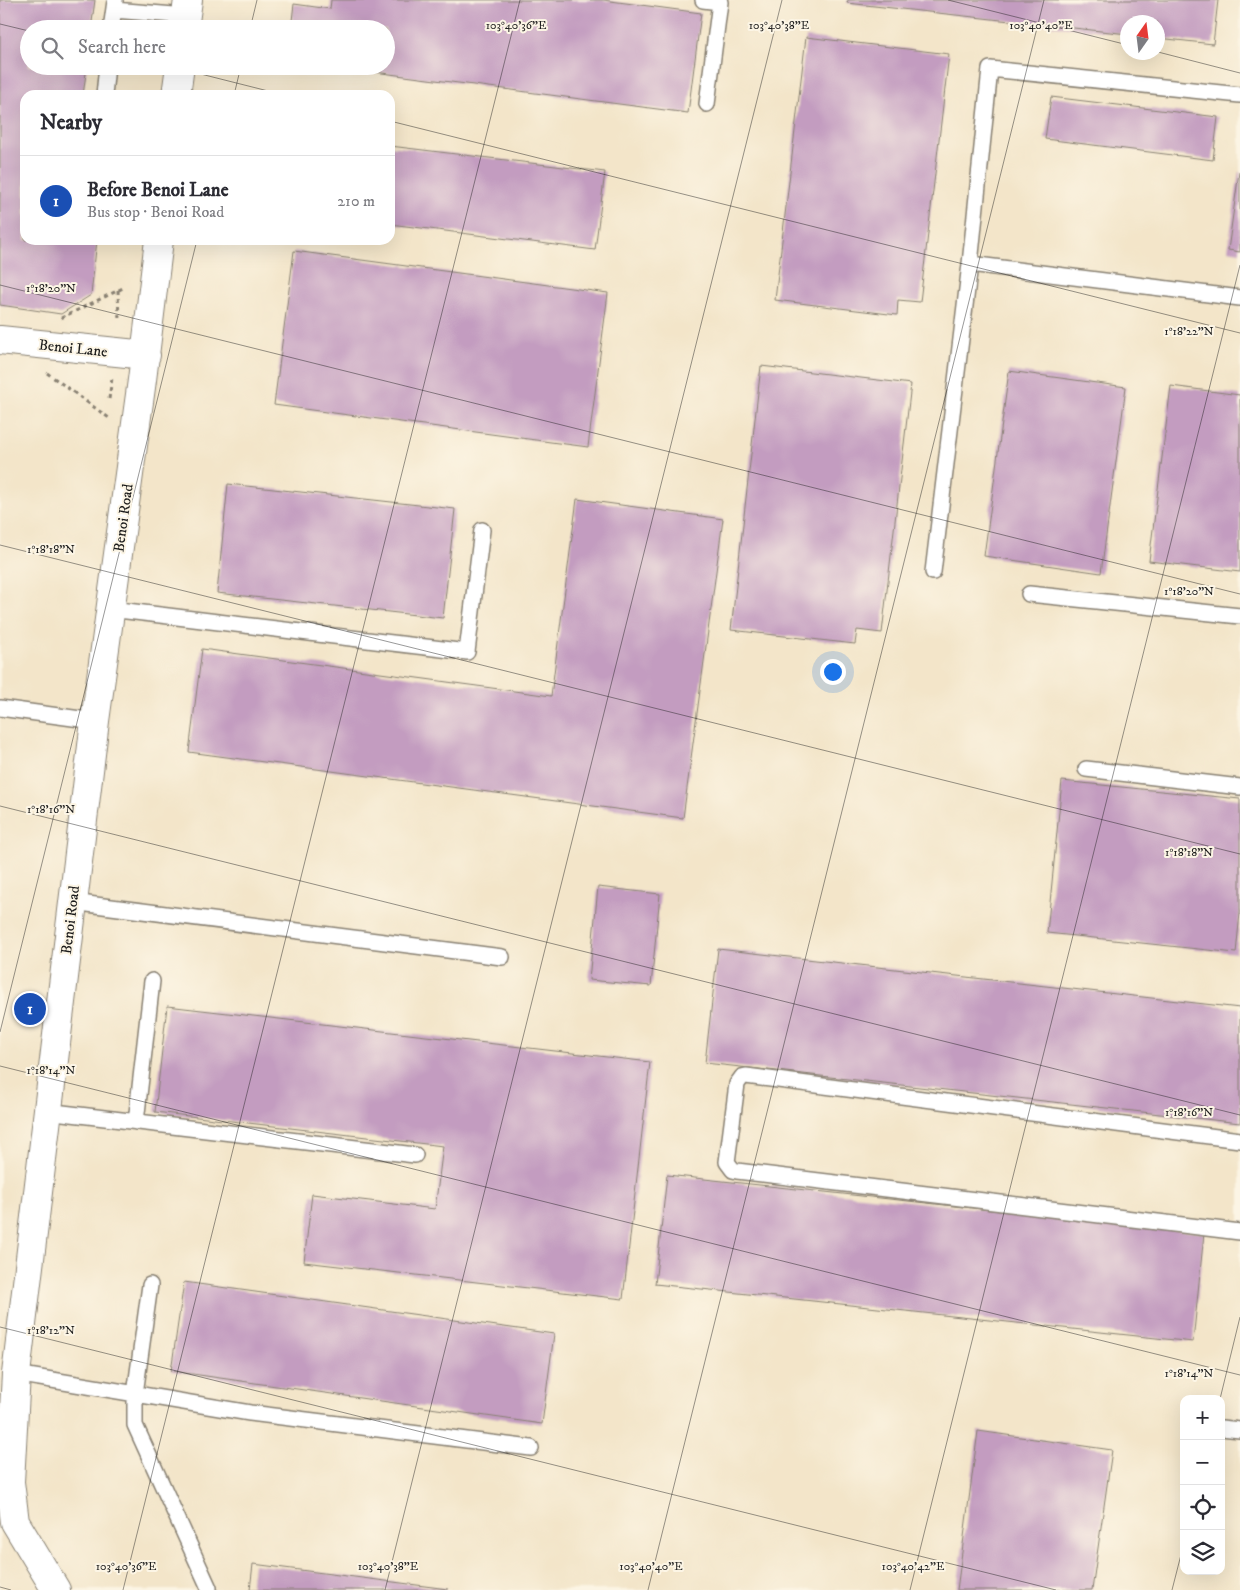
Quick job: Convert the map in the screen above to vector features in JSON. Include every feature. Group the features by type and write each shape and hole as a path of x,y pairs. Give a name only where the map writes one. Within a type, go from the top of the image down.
{"street":[{"path":"177,90 179,75"},
{"name":"Benoi Road","path":"56,1590 15,1522 10,1482 16,1374 94,721 146,355 158,245"},
{"name":"Benoi Lane","path":"0,340 146,355"}],"lane":[{"path":"703,0 720,2 707,104"},
{"path":"112,20 114,5 186,15"},
{"path":"933,572 970,264 990,69 1240,95"},
{"path":"105,90 106,75"},
{"path":"970,264 1240,298"},
{"path":"110,609 467,652 482,530"},
{"path":"1029,594 1240,616"},
{"path":"0,708 94,721"},
{"path":"1086,769 1240,787"},
{"path":"72,902 502,957"},
{"path":"136,1122 152,981"},
{"path":"1240,1140 746,1076 742,1077 736,1084 727,1162 733,1170 737,1171 1240,1232"},
{"path":"46,1111 415,1155"},
{"path":"150,1285 135,1394 135,1425 209,1588"},
{"path":"16,1374 250,1413 532,1448"},
{"path":"1225,1428 1240,1430"}],"path":[{"path":"58,319 155,274"},
{"path":"118,290 119,324"},
{"path":"43,370 134,437"}],"building":[{"path":"0,0 95,0 92,20 20,20 20,75 86,75 84,90 20,90 20,245 96,245 91,295 61,314 0,305"},
{"path":"331,0 603,0 701,13 688,113 395,75 395,20 292,20 294,4 330,9"},
{"path":"848,0 1218,0 1213,44 1165,39 1165,15 1120,15 1120,33 847,3"},
{"path":"806,37 949,54 920,302 898,300 897,315 775,300"},
{"path":"1051,97 1218,117 1213,160 1045,139"},
{"path":"395,147 605,172 595,250 395,225"},
{"path":"1240,172 1240,252 1228,250"},
{"path":"294,251 608,293 588,447 274,405"},
{"path":"761,366 911,384 882,633 857,630 855,644 731,630"},
{"path":"1009,371 1126,387 1101,573 984,556"},
{"path":"1171,386 1240,395 1240,572 1149,561"},
{"path":"228,484 455,509 443,618 217,593"},
{"path":"577,499 723,519 683,818 189,752 202,649 551,696"},
{"path":"1062,781 1240,799 1240,913 1236,953 1047,933"},
{"path":"598,887 660,894 651,986 589,980"},
{"path":"718,949 1240,1008 1240,1123 705,1063"},
{"path":"167,1006 650,1062 623,1299 304,1262 312,1194 435,1209 443,1146 155,1112"},
{"path":"667,1175 1204,1233 1193,1342 655,1284"},
{"path":"184,1282 554,1334 542,1424 171,1371"},
{"path":"978,1431 1112,1450 1092,1590 957,1590"},
{"path":"253,1564 448,1589 448,1590 250,1590"}],"place":[{"name":"Before Benoi Lane","path":"30,1009"}]}
